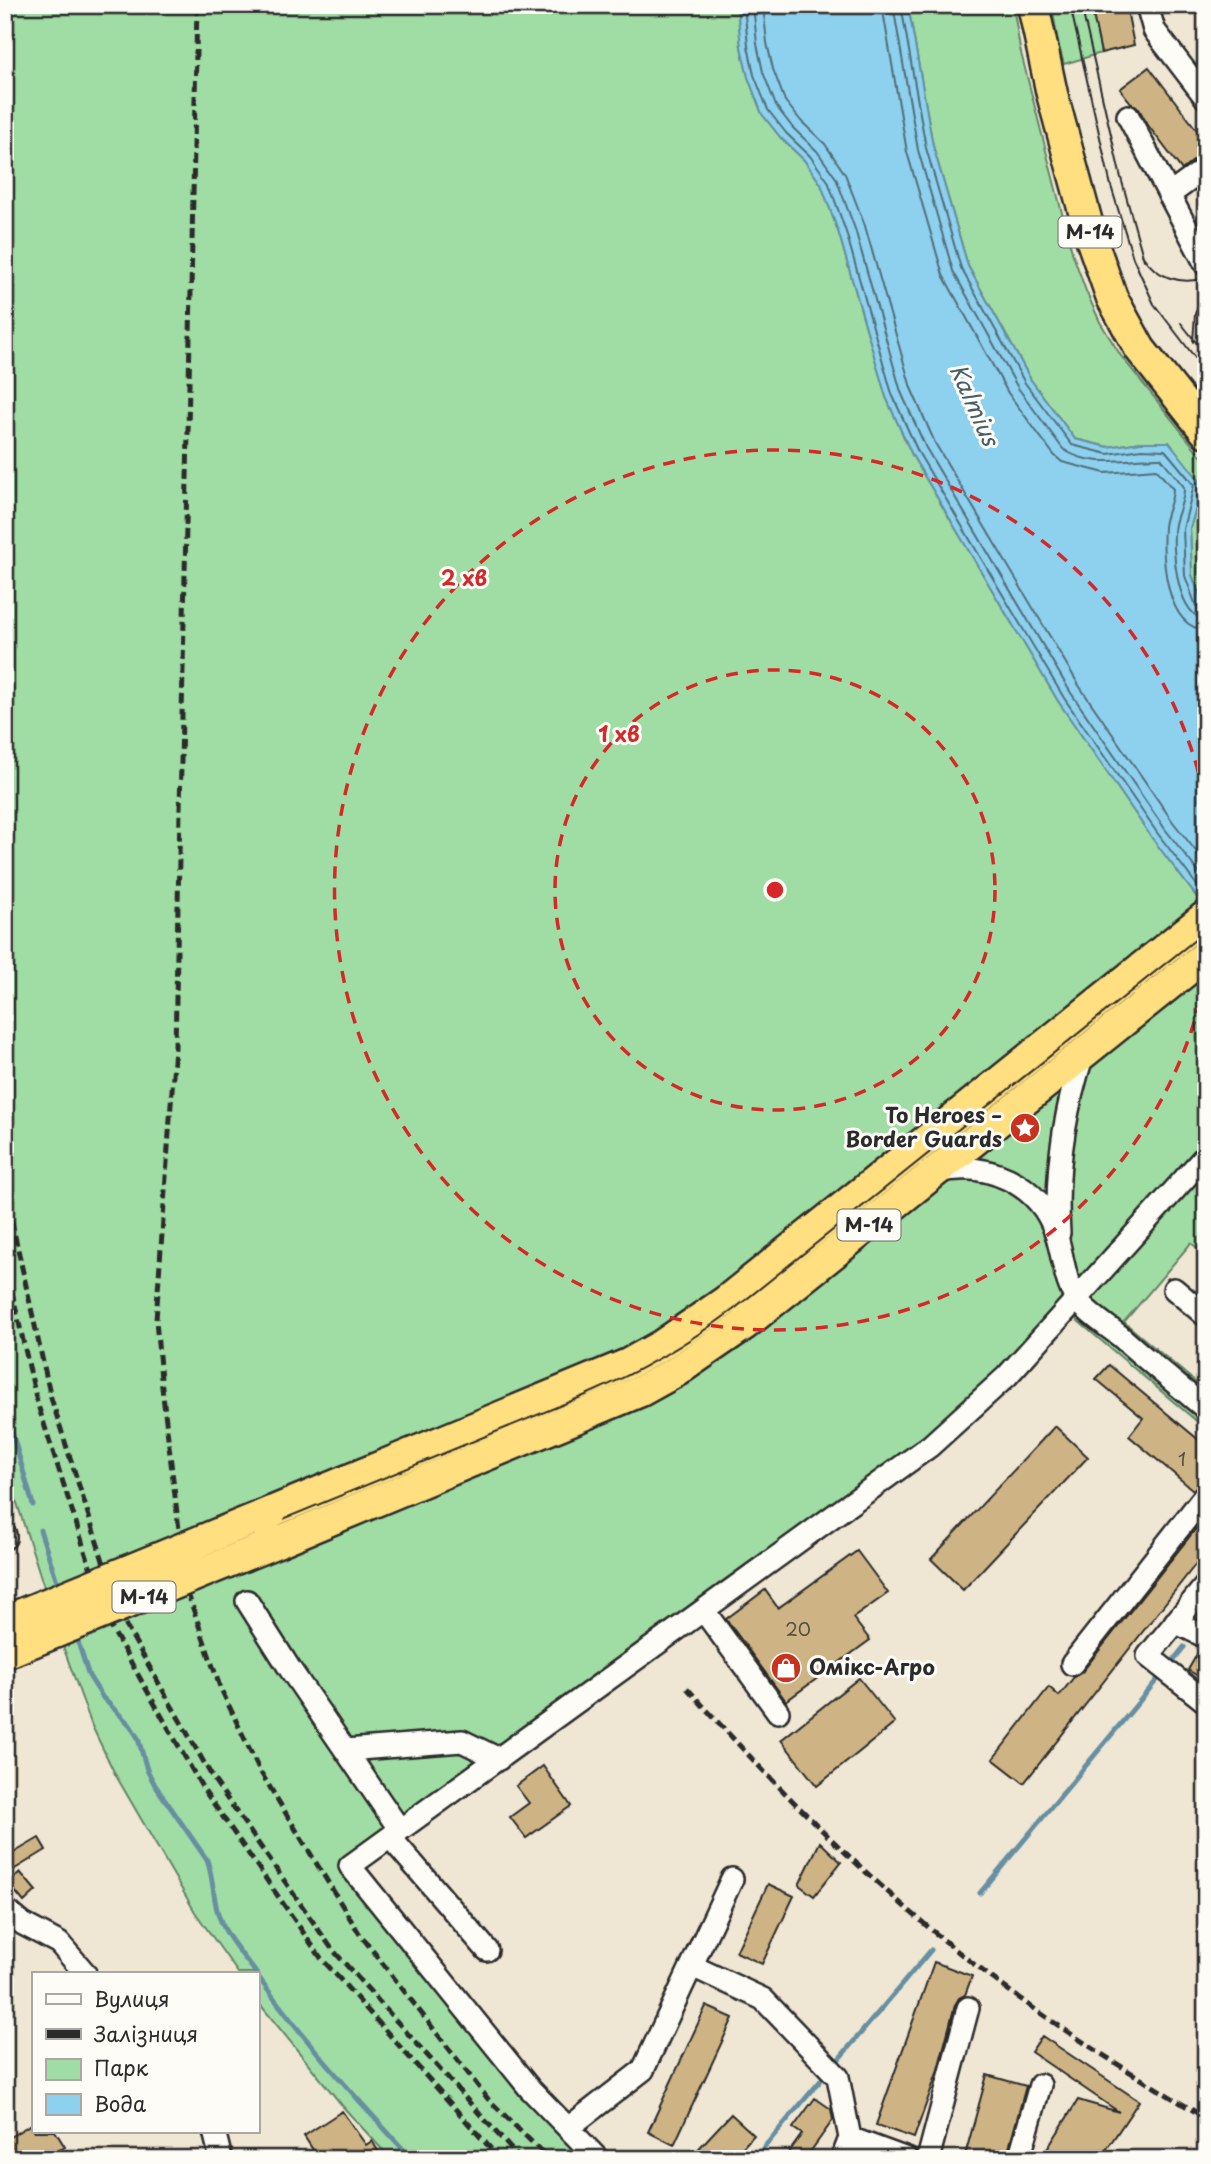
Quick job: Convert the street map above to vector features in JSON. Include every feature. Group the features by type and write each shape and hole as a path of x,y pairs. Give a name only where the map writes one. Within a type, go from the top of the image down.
{"highway":[{"name":"М-14","path":"1033,5 1052,94 1092,241 1112,298 1140,349 1206,432"},
{"name":"М-14","path":"5,1620 581,1384 628,1364 662,1345 726,1301 1206,916"},
{"name":"М-14","path":"5,1653 641,1391 712,1349 1206,955"}],"street":[{"path":"1147,5 1154,30 1206,98"},
{"path":"1128,116 1206,265"},
{"path":"1169,195 1206,168"},
{"path":"1060,1246 1058,1190 1063,1135 1083,1054"},
{"path":"598,2159 530,2089 350,1866 930,1446 1007,1376 1206,1155"},
{"path":"934,1173 948,1169 993,1172 1020,1185 1031,1194 1056,1231 1077,1301 1206,1409"},
{"path":"1174,1289 1206,1315"},
{"path":"1072,1664 1206,1494"},
{"path":"1206,1585 1148,1656 1206,1702"},
{"path":"247,1601 346,1751 395,1834 487,1950"},
{"path":"704,1611 778,1712"},
{"path":"1175,1622 1206,1637"},
{"path":"346,1751 462,1741 499,1759"},
{"path":"568,2128 643,2070 732,1879"},
{"path":"5,1909 23,1924 59,1943 84,1972"},
{"path":"692,1966 763,1999 838,2077 850,2138 842,2159"},
{"path":"928,2159 968,2008"},
{"path":"1019,2159 1040,2085"},
{"path":"214,2132 221,2159"},
{"path":"850,2138 907,2159"}],"green space":[{"path":"5,5 737,5 741,47 748,77 762,114 781,138 804,160 821,184 839,234 886,397 912,455 1058,701 1152,838 1205,908 659,1339 47,1596 5,1466"},
{"path":"908,5 1013,5 1020,49 1072,252 1086,291 1100,322 1121,356 1206,462 1206,612 1192,575 1190,528 1203,485 1141,442 1108,447 1075,439 1031,380 968,266 933,146"},
{"path":"1052,5 1091,5 1101,53 1064,64"},
{"path":"1206,964 1206,1255 1191,1243 1124,1322 1206,1391 1206,1429 1072,1316 1012,1381 360,1868 536,2085 606,2159 391,2159 345,2109 259,2003 259,1972 237,1972 195,1912 115,1774 92,1726 60,1638 595,1419"}],"water":[{"name":"Kalmius","path":"737,5 908,5 933,146 968,266 1031,380 1075,439 1108,447 1141,442 1169,442 1203,485 1190,528 1192,575 1206,612 1206,909 1152,838 1058,701 912,455 886,397 839,234 821,184 804,160 781,138 762,114 748,77 741,47"}],"building":[{"path":"1091,5 1126,5 1134,45 1101,53"},
{"path":"1149,67 1206,142 1206,155 1198,157 1182,170 1147,124 1139,109 1120,89"},
{"path":"1109,1365 1206,1446 1206,1481 1193,1490 1129,1436 1143,1418 1096,1379"},
{"path":"1055,1426 1088,1457 963,1590 931,1559"},
{"path":"1206,1516 1206,1551 1024,1783 993,1759 1049,1687 1059,1696 1074,1677 1082,1672"},
{"path":"857,1551 888,1593 853,1618 870,1640 786,1701 726,1619 765,1590 778,1608"},
{"path":"1200,1649 1206,1650 1206,1681 1188,1670"},
{"path":"859,1678 895,1723 817,1786 781,1740"},
{"path":"543,1766 571,1806 526,1838 510,1817 529,1803 516,1786"},
{"path":"39,1838 46,1850 5,1875 5,1858"},
{"path":"820,1842 841,1862 814,1896 799,1885"},
{"path":"20,1872 36,1891 24,1902 8,1883"},
{"path":"768,1884 794,1896 762,1964 736,1952"},
{"path":"934,1962 972,1976 965,1995 959,1998 955,2005 937,2073 914,2138 876,2125"},
{"path":"706,2006 733,2018 674,2145 648,2132"},
{"path":"1042,2036 1139,2101 1100,2159 1041,2159 1078,2100 1119,2112 1031,2052"},
{"path":"987,2075 1026,2086 1006,2159 964,2159"},
{"path":"815,2098 831,2109 833,2120 805,2159 784,2159 802,2134 793,2128"},
{"path":"342,2111 366,2145 372,2141 383,2159 319,2159 304,2136"},
{"path":"731,2114 754,2135 732,2159 689,2159"},
{"path":"32,2124 32,2132 56,2132 65,2147 45,2159 5,2159 5,2140"}],"waterway":[{"path":"5,1408 33,1505"},
{"path":"40,1530 59,1587"},
{"path":"76,1636 89,1676 103,1698 130,1725 138,1738 147,1770 155,1785 207,1860 220,1919 233,1943 255,1972"},
{"path":"1168,1667 1184,1647"},
{"path":"980,1893 1162,1674"},
{"path":"833,2066 931,1950"},
{"path":"259,1978 312,2046 412,2159"},
{"path":"754,2159 827,2073"}],"tram line":[{"path":"1070,5 1111,186 1133,258 1154,304 1206,372"},
{"path":"1081,5 1121,178 1144,260"},
{"path":"1142,255 1154,269 1170,278 1187,281 1206,278"},
{"path":"1193,342 1195,314 1206,289"},
{"path":"1181,323 1206,355"},
{"path":"5,1633 586,1395 662,1357 733,1310 1206,931"}],"railway":[{"path":"197,5 175,1047 156,1320 186,1588 220,1687 260,1771 359,1933 488,2099 549,2159"},
{"path":"5,1191 51,1398 121,1617 214,1780 332,1949 520,2159"},
{"path":"5,1261 37,1402 108,1622 202,1787 321,1958 500,2159"},
{"path":"687,1688 821,1829 928,1927 1053,2022 1206,2118"}],"place":[{"name":"To Heroes – Border Guards","path":"1025,1128"},
{"name":"Омiкс-Агро","path":"786,1668"}]}
